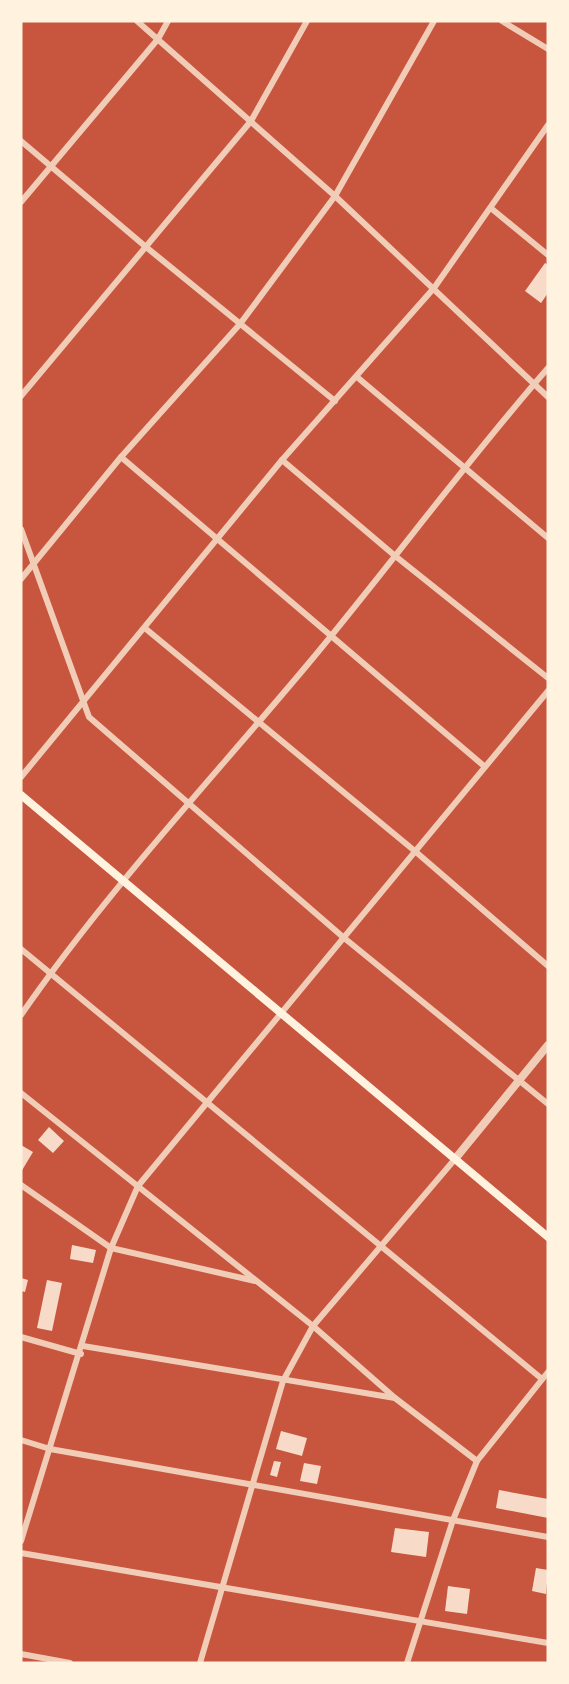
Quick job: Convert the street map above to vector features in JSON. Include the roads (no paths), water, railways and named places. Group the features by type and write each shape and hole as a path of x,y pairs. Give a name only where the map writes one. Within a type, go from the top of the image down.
{"main road":[{"path":"21,795 548,1237"}],"street":[{"path":"137,21 335,196 548,397"},
{"path":"21,202 158,39 168,21"},
{"path":"21,396 250,121 307,21"},
{"path":"21,579 121,457 240,324 335,196 434,21"},
{"path":"502,21 548,49"},
{"path":"21,777 282,460 434,288 492,209 548,125"},
{"path":"21,141 146,248 335,401"},
{"path":"492,209 548,255"},
{"path":"21,1015 50,973 123,881 330,637 394,555 548,368"},
{"path":"357,377 464,470 548,538"},
{"path":"121,457 484,766"},
{"path":"282,460 394,555 548,678"},
{"path":"21,529 32,566 89,717 343,937 548,1104"},
{"path":"146,628 416,852 548,966"},
{"path":"21,1541 81,1354 111,1248 138,1186 548,691"},
{"path":"21,949 542,1379"},
{"path":"200,1663 284,1381 313,1326 548,1045"},
{"path":"21,1093 313,1326 395,1398 477,1461"},
{"path":"21,1185 111,1248 257,1282"},
{"path":"21,1337 81,1354"},
{"path":"83,1346 395,1398"},
{"path":"407,1663 453,1521 477,1461 548,1372"},
{"path":"21,1440 50,1449 254,1483 548,1537"},
{"path":"21,1553 548,1643"},
{"path":"21,1654 70,1663"}]}
